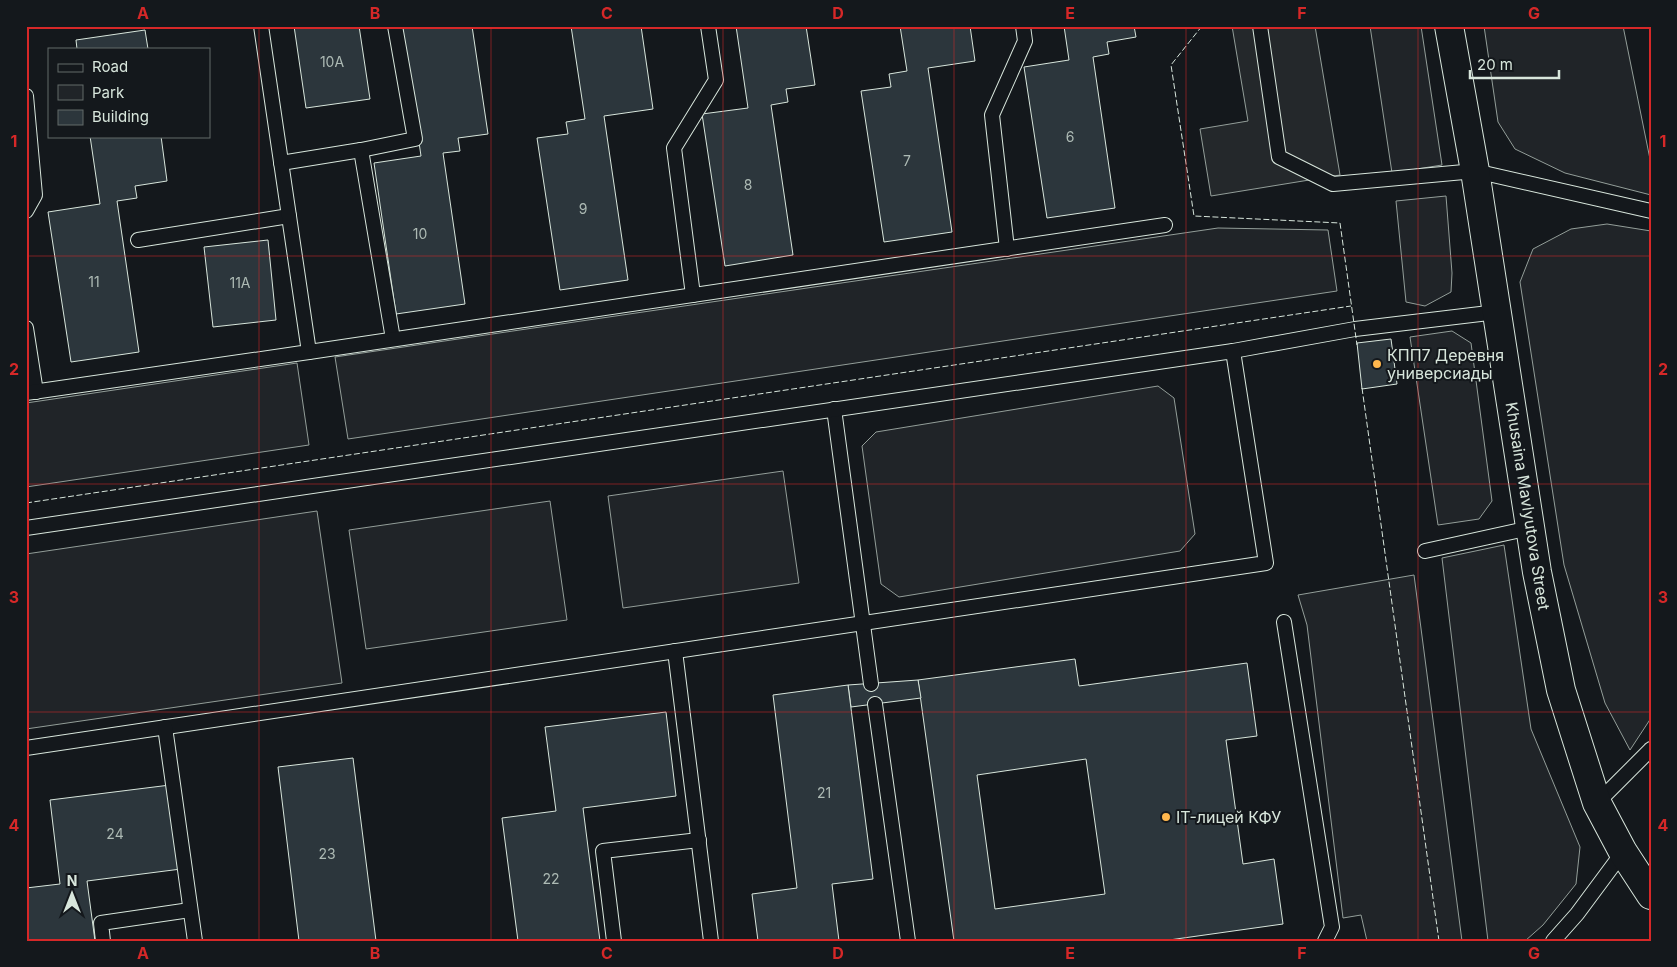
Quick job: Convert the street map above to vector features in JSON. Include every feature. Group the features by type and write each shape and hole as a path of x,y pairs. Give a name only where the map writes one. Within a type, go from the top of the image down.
{"street":[{"name":"Khusaina Mavlyutova Street","path":"1449,26 1475,171 1537,572 1560,690 1597,803 1623,852 1651,895"}],"lane":[{"path":"261,26 309,352"},
{"path":"281,163 415,139 396,26"},
{"path":"693,295 674,148 716,80 708,26"},
{"path":"1007,249 992,115 1025,41 1023,26"},
{"path":"1260,26 1279,157 1333,184 1475,171 1651,211"},
{"path":"26,96 35,195 26,211"},
{"path":"361,150 393,339"},
{"path":"138,240 289,216"},
{"path":"26,328 31,393 1165,225"},
{"path":"26,528 1233,351 1355,329 1496,312"},
{"path":"26,748 1266,563 1233,351"},
{"path":"834,409 872,684"},
{"path":"1425,551 1530,528"},
{"path":"1284,622 1332,927 1325,941"},
{"path":"675,651 711,941"},
{"path":"874,704 908,941"},
{"path":"165,727 195,941"},
{"path":"1597,803 1651,749"},
{"path":"614,941 603,851 698,840"},
{"path":"1553,941 1577,914 1623,852"},
{"path":"103,941 101,923 190,910"}],"green space":[{"path":"1370,26 1421,26 1442,165 1392,173"},
{"path":"1484,26 1623,26 1651,164 1651,195 1565,173 1515,149 1498,122"},
{"path":"1446,196 1452,273 1451,292 1425,306 1406,302 1396,201"},
{"path":"1607,224 1651,231 1651,718 1630,750 1605,703 1564,565 1520,282 1533,249 1571,229"},
{"path":"1218,228 1328,230 1337,291 348,439 335,357"},
{"path":"1452,331 1471,343 1492,501 1479,519 1438,525 1410,337"},
{"path":"297,363 309,445 26,487 26,403"},
{"path":"1158,386 1174,398 1195,534 1180,551 899,597 881,584 862,446 876,432"},
{"path":"783,471 799,583 623,608 608,496"},
{"path":"550,501 567,620 366,649 349,530"},
{"path":"317,511 342,683 26,729 26,554"},
{"path":"1504,545 1531,729 1580,847 1576,884 1543,925 1525,941 1488,941 1442,558"},
{"path":"1414,575 1462,941 1367,941 1361,915 1343,918 1307,625 1298,595"}],"shaded area":[{"path":"1232,26 1315,26 1340,175 1211,196 1200,129 1248,121"}],"building":[{"path":"294,26 359,26 370,99 306,108"},
{"path":"402,26 472,26 488,134 458,138 460,151 443,153 465,304 396,314 374,163 421,156"},
{"path":"571,26 641,26 653,109 604,116 628,280 560,290 537,138 568,134 566,122 585,119"},
{"path":"736,26 806,26 815,85 786,89 788,102 771,105 793,255 725,266 702,114 748,108"},
{"path":"900,26 970,26 975,61 928,68 952,232 884,242 861,91 891,87 889,74 907,71"},
{"path":"1064,26 1134,26 1136,37 1107,42 1109,54 1093,57 1115,208 1047,218 1024,67 1069,60"},
{"path":"145,30 148,48 77,48 76,40"},
{"path":"90,138 161,138 167,181 135,186 137,198 117,201 139,352 71,362 48,212 100,204"},
{"path":"268,240 276,320 213,327 204,247"},
{"name":"КПП7 Деревня универсиады","path":"1391,339 1397,384 1362,389 1357,343"},
{"name":"IT-лицей КФУ","path":"1075,659 1079,686 1247,663 1257,736 1226,740 1243,864 1274,859 1283,924 1162,941 954,941 918,680","holes":["1086,759 1105,894 995,909 977,775"]},
{"path":"918,680 921,698 851,707 848,685"},
{"path":"848,685 873,879 832,884 839,941 758,941 752,894 797,888 773,695"},
{"path":"666,712 676,796 583,808 600,941 518,941 502,818 556,811 545,727"},
{"path":"353,758 376,941 299,941 278,767"},
{"path":"170,785 181,869 87,881 95,941 26,941 26,888 60,884 50,800"}],"fence":[{"path":"1202,26 1171,65 1194,216 1340,223 1357,345"},
{"path":"26,503 1351,306"},
{"path":"1362,388 1439,941"}],"place":[{"name":"КПП7 Деревня универсиады","path":"1377,364"},
{"name":"IT-лицей КФУ","path":"1166,817"}]}
